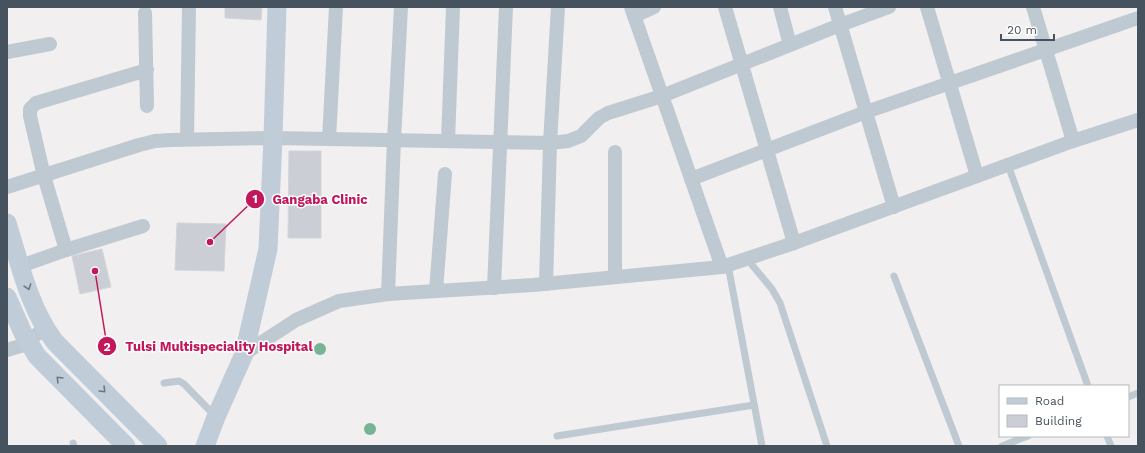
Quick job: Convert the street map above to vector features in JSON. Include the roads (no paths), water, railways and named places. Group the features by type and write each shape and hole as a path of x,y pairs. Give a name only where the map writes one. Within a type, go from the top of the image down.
{"street":[{"path":"187,139 189,7"},
{"path":"205,446 244,354 268,248 277,7"},
{"path":"329,139 336,7"},
{"path":"388,294 401,7"},
{"path":"448,141 453,7"},
{"path":"494,288 499,142 506,7"},
{"path":"546,284 550,143 558,7"},
{"path":"654,7 632,11 691,180 725,266"},
{"path":"725,7 794,243"},
{"path":"780,7 790,45"},
{"path":"835,7 894,207"},
{"path":"7,187 155,141 273,138 550,143 568,141 581,136 599,118 608,113 662,96 889,7"},
{"path":"927,7 977,176"},
{"path":"1033,7 1073,141"},
{"path":"1137,7 1138,11"},
{"path":"145,14 147,106"},
{"path":"691,180 866,112 1138,18"},
{"path":"7,52 50,44"},
{"path":"66,250 44,176 30,116 30,109 36,103 147,70"},
{"path":"244,354 296,320 339,301 388,294 546,284 725,266 794,243 1073,141 1138,120"},
{"path":"615,152 615,277"},
{"path":"436,291 445,174"},
{"path":"21,266 143,226"},
{"path":"9,235 33,302 45,328 56,342 158,446"},
{"path":"7,297 12,310 37,356 126,446"},
{"path":"7,350 27,344 28,341 45,328"}],"lane":[{"path":"1008,165 1088,385"},
{"path":"746,258 772,289 780,303 827,446"},
{"path":"725,266 762,446"},
{"path":"894,276 959,446"},
{"path":"164,383 179,381 184,384 216,417"},
{"path":"557,436 754,405"},
{"path":"1002,446 1025,437"}],"place":[{"name":"Gangaba Clinic","path":"210,242"},
{"name":"Tulsi Multispeciality Hospital","path":"95,271"}]}
